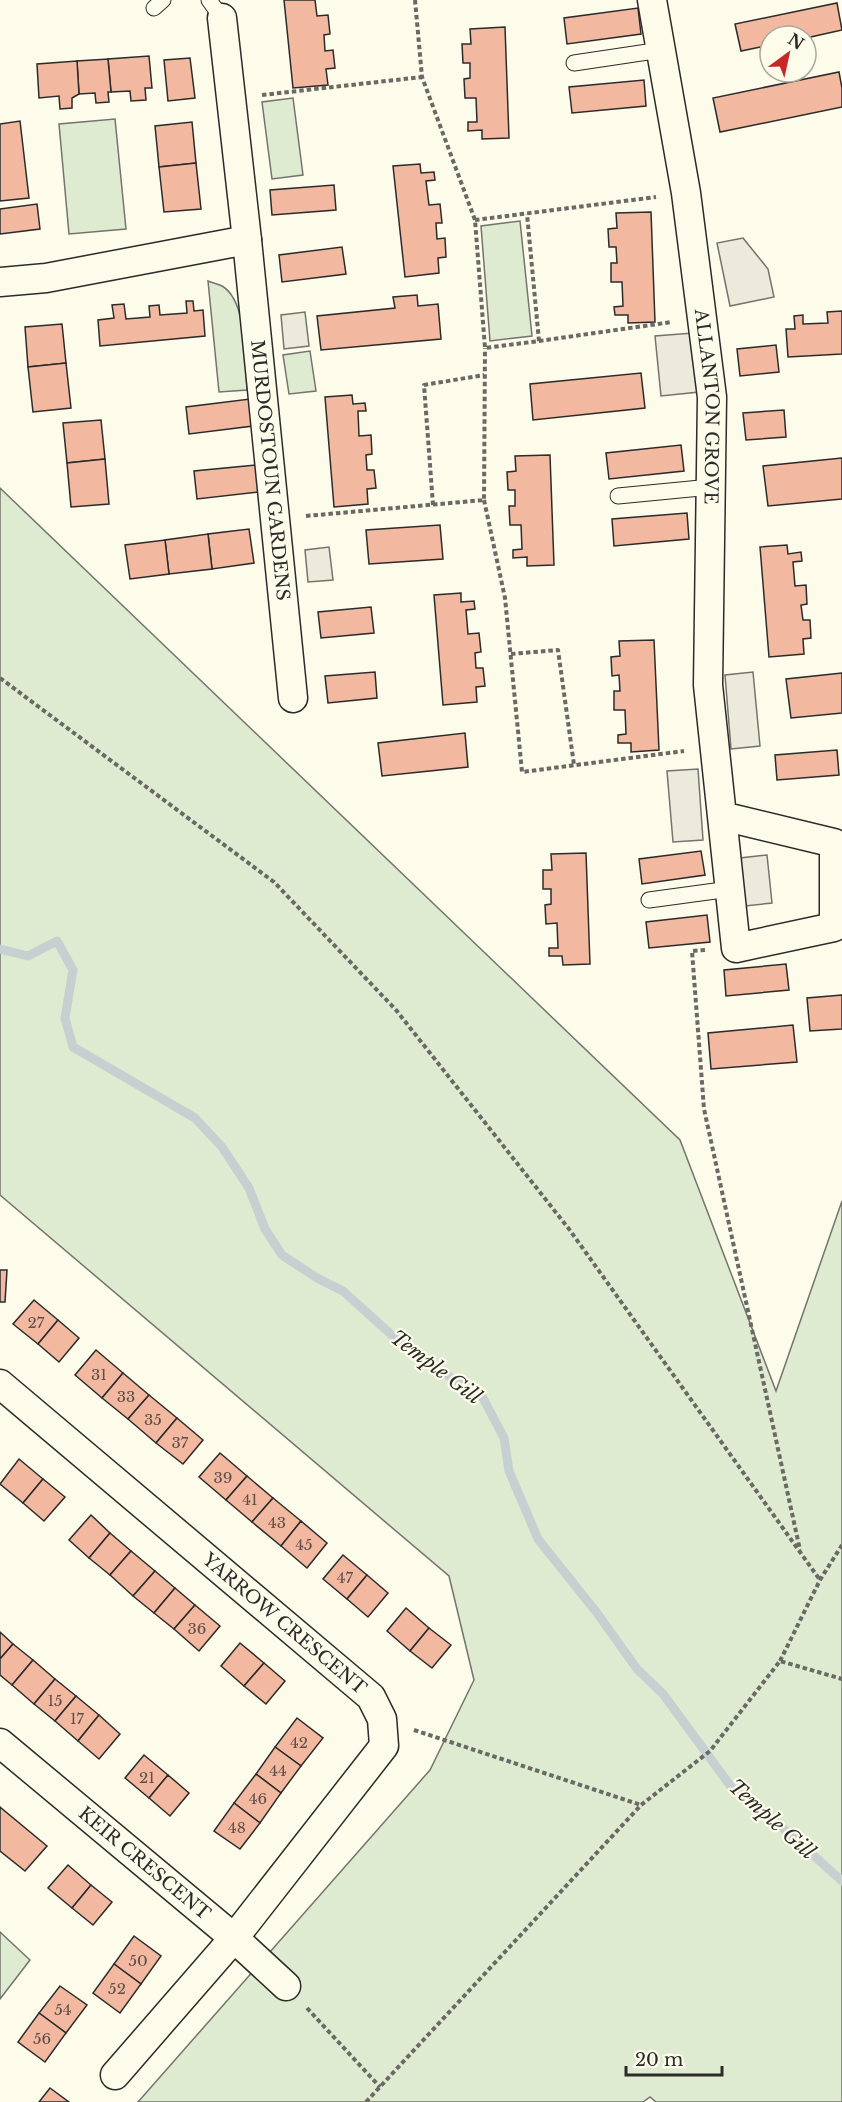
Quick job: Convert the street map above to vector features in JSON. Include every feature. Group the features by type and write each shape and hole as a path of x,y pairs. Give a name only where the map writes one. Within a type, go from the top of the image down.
{"street":[{"name":"ALLANTON GROVE","path":"652,0 686,193 712,397 708,685 736,948"},
{"name":"MURDOSTOUN GARDENS","path":"215,9 231,99 247,240 293,698"},
{"path":"0,282 46,278 247,240"},
{"path":"722,816 834,843 834,927 736,948"},
{"name":"YARROW CRESCENT","path":"0,1384 370,1697 382,1719"},
{"path":"115,2075 234,1938 384,1746 382,1719"},
{"name":"KEIR CRESCENT","path":"0,1743 234,1938 286,1986"}],"lane":[{"path":"574,63 661,50"},
{"path":"618,496 711,486"},
{"path":"649,900 730,888"}],"path":[{"path":"415,0 422,76 475,220 485,348 484,500 505,598 522,772 715,747"},
{"path":"231,99 422,76"},
{"path":"475,220 686,193"},
{"path":"527,214 538,342"},
{"path":"485,348 702,318"},
{"path":"433,505 424,385 484,375"},
{"path":"275,519 484,500"},
{"path":"511,654 558,650 574,765"},
{"path":"0,678 274,882 396,1010 569,1229 820,1580"},
{"path":"736,948 692,951 704,1109 800,1551"},
{"path":"366,2102 641,1805 710,1751 780,1661 820,1580 842,1545"},
{"path":"780,1661 842,1679"},
{"path":"382,1719 641,1805"},
{"path":"286,1986 380,2087"}],"green space":[{"path":"293,98 303,175 272,179 262,102"},
{"path":"115,119 126,229 69,234 59,124"},
{"path":"520,221 532,336 490,341 481,226"},
{"path":"208,281 222,286 237,305 244,334 247,390 219,392"},
{"path":"310,351 316,391 289,394 283,355"},
{"path":"0,488 680,1140 776,1391 842,1201 842,2102 656,2102 650,2097 643,2102 138,2102 430,1770 474,1680 449,1576 0,1195"},
{"path":"0,1932 30,1960 0,1999"}],"shaded area":[{"path":"743,238 768,269 774,297 730,306 717,243"},
{"path":"305,312 309,346 284,349 281,315"},
{"path":"693,333 699,392 661,396 655,336"},
{"path":"329,547 333,580 308,582 305,550"},
{"path":"753,672 760,746 731,749 725,675"},
{"path":"698,769 703,840 673,842 667,771"},
{"path":"767,855 772,903 745,906 740,858"}],"building":[{"path":"284,0 315,0 317,16 328,15 330,34 324,35 325,51 333,50 335,68 326,69 328,85 293,88"},
{"path":"837,3 842,30 818,35 818,24 758,24 758,47 741,51 735,24"},
{"path":"638,8 641,34 567,44 564,18"},
{"path":"505,27 509,138 482,139 482,130 468,131 468,122 477,122 476,98 465,98 464,79 470,78 470,63 463,63 462,44 471,44 470,29"},
{"path":"149,56 152,88 145,88 146,100 131,101 130,91 111,92 108,59"},
{"path":"190,58 195,98 168,101 164,60"},
{"path":"108,59 111,92 108,92 109,102 96,103 95,93 79,94 77,61"},
{"path":"77,61 79,94 72,98 72,108 60,109 59,96 39,98 37,64"},
{"path":"839,72 842,107 720,132 713,98 781,84 818,84 818,76"},
{"path":"644,80 646,106 572,113 569,87"},
{"path":"20,121 29,198 0,201 0,124"},
{"path":"192,122 196,163 159,167 155,126"},
{"path":"196,163 201,209 164,212 159,167"},
{"path":"420,164 421,173 434,172 435,180 426,181 429,205 440,204 442,223 436,223 437,239 445,238 446,257 438,258 439,273 405,277 393,166"},
{"path":"334,185 336,210 272,215 270,190"},
{"path":"37,204 40,229 0,234 0,209"},
{"path":"651,212 655,322 628,323 628,315 615,315 614,307 623,306 622,282 611,282 611,263 617,263 616,247 609,247 608,229 617,228 616,213"},
{"path":"342,247 346,274 282,282 279,255"},
{"path":"417,295 418,306 438,304 441,339 321,350 317,316 395,308 393,297"},
{"path":"186,301 193,301 194,311 203,310 205,336 100,346 98,320 114,318 112,305 124,304 126,319 150,317 149,306 159,305 160,315 187,313"},
{"path":"842,311 842,354 788,357 786,329 795,329 794,316 803,315 803,324 828,323 827,312"},
{"path":"62,324 66,363 28,367 25,327"},
{"path":"776,345 779,372 740,376 737,349"},
{"path":"66,363 71,408 33,412 28,367"},
{"path":"641,373 645,408 533,420 530,384"},
{"path":"352,395 353,404 365,403 366,411 358,411 359,436 371,435 372,454 366,455 367,470 374,470 376,488 367,489 368,504 334,507 325,397"},
{"path":"250,399 253,426 189,434 186,407"},
{"path":"784,410 786,437 746,440 743,413"},
{"path":"101,420 105,459 67,463 63,423"},
{"path":"681,445 684,471 609,479 606,453"},
{"path":"550,455 554,565 527,566 527,557 513,558 513,550 522,549 521,525 510,525 509,506 515,506 515,490 508,490 507,472 516,471 515,456"},
{"path":"842,458 842,499 768,506 763,466"},
{"path":"105,459 109,504 71,507 67,463"},
{"path":"256,465 259,492 197,499 194,471"},
{"path":"687,513 689,539 614,546 612,519"},
{"path":"440,525 443,559 369,564 366,530"},
{"path":"249,529 254,563 212,569 208,534"},
{"path":"208,534 212,569 169,574 165,540"},
{"path":"165,540 169,574 130,579 125,545"},
{"path":"787,545 788,554 801,552 802,561 793,562 795,586 806,585 807,604 801,605 803,620 810,620 811,638 803,639 804,654 769,657 760,547"},
{"path":"461,593 461,602 474,601 475,609 466,610 468,634 479,633 481,652 475,653 476,668 483,668 485,686 476,687 477,702 443,705 434,595"},
{"path":"371,607 374,633 321,638 318,612"},
{"path":"654,640 659,750 631,752 631,743 618,743 618,735 626,734 625,710 614,710 614,691 620,691 619,675 612,676 611,657 620,656 619,641"},
{"path":"375,672 377,698 328,703 325,676"},
{"path":"842,673 842,713 791,718 786,679"},
{"path":"465,733 468,767 382,776 378,743"},
{"path":"837,750 839,775 777,780 775,755"},
{"path":"701,851 705,875 642,884 639,859"},
{"path":"586,853 590,964 563,965 562,956 549,956 549,948 558,948 557,923 546,924 545,905 551,904 551,889 543,889 543,870 552,870 551,854"},
{"path":"707,915 710,942 649,948 646,922"},
{"path":"786,964 789,990 726,996 724,970"},
{"path":"842,995 842,1029 810,1031 807,998"},
{"path":"793,1025 797,1062 711,1069 708,1033"},
{"path":"0,1270 7,1270 5,1302 0,1302"},
{"path":"34,1300 58,1320 38,1344 13,1324"},
{"path":"58,1320 79,1338 59,1362 38,1344"},
{"path":"96,1350 123,1373 102,1398 75,1375"},
{"path":"123,1373 149,1395 128,1419 102,1398"},
{"path":"149,1395 177,1418 156,1443 128,1419"},
{"path":"177,1418 203,1440 183,1464 156,1443"},
{"path":"220,1453 247,1476 226,1500 199,1477"},
{"path":"19,1459 43,1479 23,1503 0,1484"},
{"path":"247,1476 273,1498 252,1522 226,1500"},
{"path":"43,1479 65,1497 44,1521 23,1503"},
{"path":"273,1498 301,1521 281,1546 252,1522"},
{"path":"91,1515 110,1533 89,1558 69,1540"},
{"path":"301,1521 327,1543 307,1568 281,1546"},
{"path":"110,1533 131,1551 110,1575 89,1558"},
{"path":"131,1551 155,1571 133,1596 110,1575"},
{"path":"343,1555 367,1575 347,1599 323,1579"},
{"path":"155,1571 175,1588 154,1613 133,1596"},
{"path":"367,1575 388,1593 368,1617 347,1599"},
{"path":"175,1588 195,1605 174,1629 154,1613"},
{"path":"195,1605 220,1626 199,1651 174,1629"},
{"path":"406,1608 429,1628 410,1651 387,1631"},
{"path":"429,1628 451,1645 432,1668 410,1651"},
{"path":"0,1632 13,1644 0,1659"},
{"path":"240,1643 264,1663 244,1686 221,1666"},
{"path":"13,1644 33,1660 12,1685 0,1675 0,1659"},
{"path":"33,1660 55,1679 34,1704 12,1685"},
{"path":"264,1663 285,1681 266,1704 244,1686"},
{"path":"55,1679 76,1696 55,1721 34,1704"},
{"path":"76,1696 99,1715 78,1741 55,1721"},
{"path":"99,1715 120,1734 99,1759 78,1741"},
{"path":"297,1718 323,1738 301,1766 275,1747"},
{"path":"275,1747 301,1766 281,1793 256,1774"},
{"path":"144,1755 168,1775 149,1798 125,1778"},
{"path":"256,1774 281,1793 260,1823 234,1803"},
{"path":"168,1775 189,1793 170,1816 149,1798"},
{"path":"234,1803 260,1823 240,1849 214,1831"},
{"path":"0,1807 47,1846 25,1871 0,1851"},
{"path":"68,1865 91,1885 72,1908 48,1888"},
{"path":"91,1885 112,1902 93,1925 72,1908"},
{"path":"134,1936 161,1956 141,1984 114,1964"},
{"path":"114,1964 141,1984 120,2013 93,1993"},
{"path":"60,1986 87,2005 66,2033 39,2013"},
{"path":"39,2013 66,2033 45,2062 18,2042"},
{"path":"50,2088 69,2102 39,2102"}],"waterway":[{"name":"Temple Gill","path":"0,949 28,956 57,941 73,970 65,1018 73,1047 195,1118 222,1147 249,1188 265,1229 282,1255 317,1278 343,1291 415,1356 482,1396 504,1438 509,1471 538,1539 597,1613 637,1669 663,1694 732,1788 785,1830 842,1881"}]}
